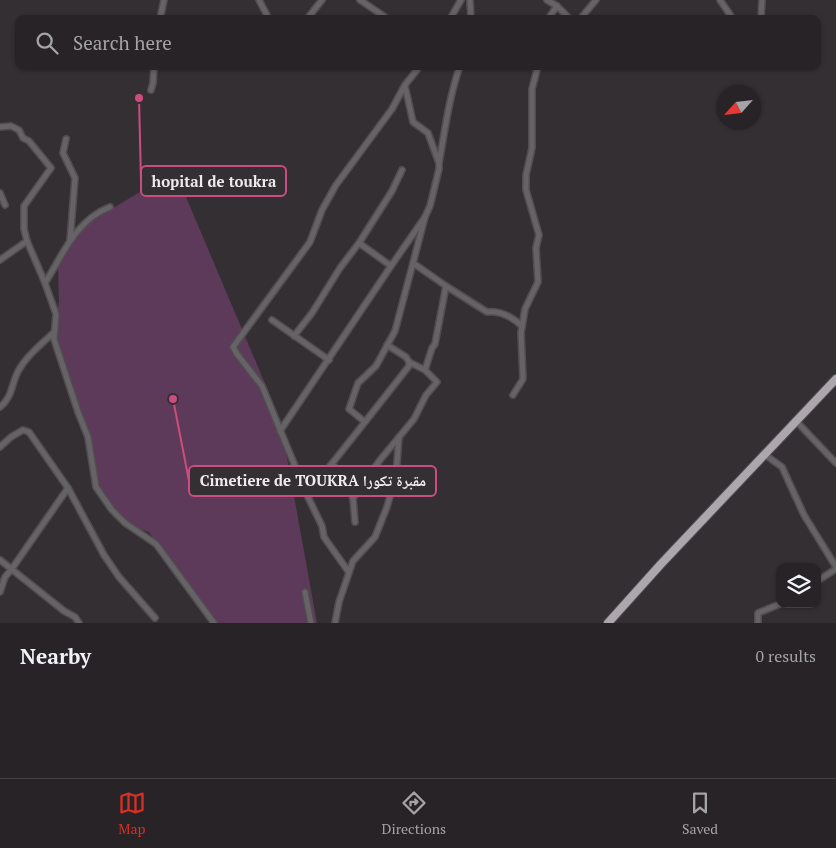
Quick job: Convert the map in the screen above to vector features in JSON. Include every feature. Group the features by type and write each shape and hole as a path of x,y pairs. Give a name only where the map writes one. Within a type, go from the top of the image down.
{"highway":[{"path":"608,623 661,564 836,379"}],"street":[{"path":"161,15 164,0"},
{"path":"259,0 267,15"},
{"path":"310,15 322,0"},
{"path":"360,0 382,15"},
{"path":"452,15 461,0"},
{"path":"470,0 471,15"},
{"path":"547,0 566,15"},
{"path":"583,15 596,0"},
{"path":"720,0 729,15"},
{"path":"760,15 762,0"},
{"path":"551,15 557,6"},
{"path":"151,90 154,70"},
{"path":"348,571 324,537 322,526 306,496 262,386 233,347 310,242 322,210 336,186 392,109 405,85 417,70"},
{"path":"280,431 425,217 430,206 449,113 451,94 459,70"},
{"path":"513,395 523,379 520,333 525,310 538,282 536,248 539,234 526,190 526,175 532,148 532,89 537,70"},
{"path":"405,85 413,122 428,133 439,163"},
{"path":"0,127 11,126 19,130 23,138 29,141 51,168 24,206 24,229 56,314 53,333 88,437 96,487 101,496 125,524 156,544 214,623"},
{"path":"66,139 63,153 73,171 75,181 70,241"},
{"path":"294,336 312,313 340,268 360,244 392,191 402,170"},
{"path":"0,193 5,205"},
{"path":"45,283 70,241 87,221 100,211 110,207"},
{"path":"365,422 349,409 358,382 376,366 395,331 425,217"},
{"path":"0,260 27,241"},
{"path":"360,244 391,266"},
{"path":"413,263 487,312 495,311 505,314 522,326"},
{"path":"425,370 435,344 446,286"},
{"path":"272,320 329,360"},
{"path":"0,407 10,395 20,366 53,333"},
{"path":"353,498 414,418 426,395 437,382 425,370 410,362 406,357 387,345"},
{"path":"306,496 409,366 410,362"},
{"path":"796,421 836,463"},
{"path":"0,447 16,433 23,430 29,432 68,488 104,555 119,577 155,618"},
{"path":"335,623 339,602 352,561 375,537 387,507 396,476 399,437"},
{"path":"764,454 782,467 804,515 836,568 821,578"},
{"path":"332,464 341,474 353,498 355,522"},
{"path":"0,592 5,577 68,488"},
{"path":"0,560 64,611 75,617 79,623"},
{"path":"305,592 311,623"},
{"path":"758,623 758,613 776,606"}],"shaded area":[{"path":"175,171 280,419 317,623 212,623 149,532 133,527 96,492 91,440 53,348 59,301 58,265 68,235"}],"place":[{"name":"hopital de toukra","path":"139,98"},
{"name":"Cimetiere de TOUKRA مقبرة تكورا","path":"173,399"}]}
